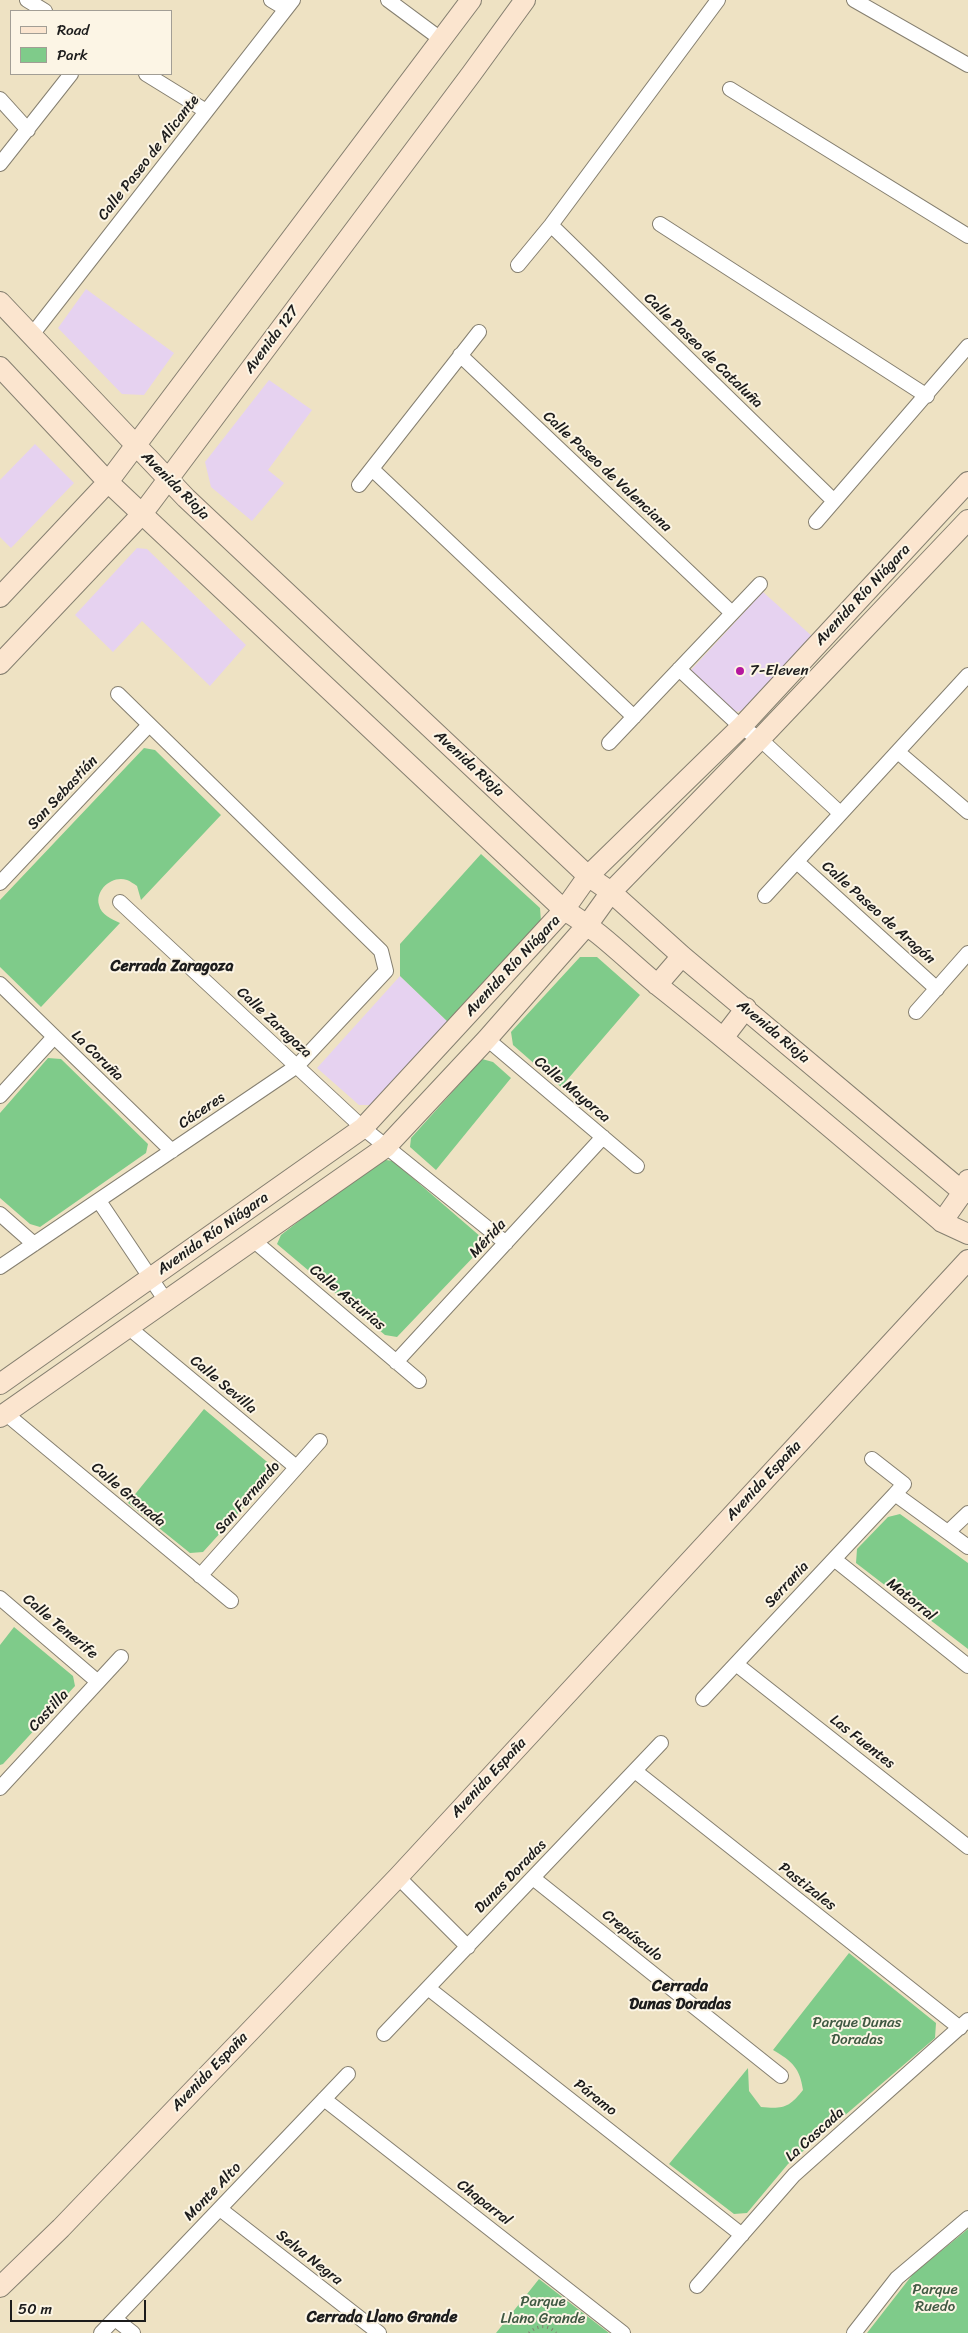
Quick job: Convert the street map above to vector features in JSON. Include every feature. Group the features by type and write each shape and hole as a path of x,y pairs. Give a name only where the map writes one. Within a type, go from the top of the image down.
{"main road":[{"path":"0,597 108,482 136,447 471,0"},
{"name":"Avenida 127","path":"0,664 142,514 525,0"},
{"name":"Avenida Rioja","path":"0,302 168,479 588,876 611,892 682,956 966,1188"},
{"path":"0,367 108,482 564,910 588,924 658,985 942,1222 968,1234"},
{"name":"Avenida Río Niágara","path":"0,1384 363,1128 564,910 588,876 741,727 968,482"},
{"name":"Avenida Río Niágara","path":"3,1415 386,1147 487,1039 588,924 611,892 760,739 968,520"},
{"path":"658,985 682,956"},
{"path":"723,1038 746,1008"},
{"path":"942,1222 966,1188"},
{"name":"Avenida España","path":"0,2287 61,2228 398,1877 968,1260"}],"street":[{"path":"27,0 43,10"},
{"path":"270,0 289,5"},
{"path":"388,0 442,40"},
{"path":"518,265 551,225 718,0"},
{"path":"854,0 968,65"},
{"name":"Calle Paseo de Alicante","path":"32,336 289,5"},
{"path":"0,164 70,75"},
{"path":"148,75 206,111"},
{"path":"730,89 968,236"},
{"path":"0,98 28,130"},
{"path":"660,224 927,396"},
{"name":"Calle Paseo de Cataluña","path":"551,225 834,500"},
{"path":"358,485 478,332"},
{"path":"816,522 927,396 968,346"},
{"name":"Calle Paseo de Valenciana","path":"460,355 732,613"},
{"path":"372,469 634,717"},
{"path":"609,743 760,584"},
{"path":"679,669 741,727 760,739 840,813"},
{"name":"Calle Paseo de Aragón","path":"765,896 968,675"},
{"path":"118,694 149,725"},
{"name":"San Sebastián","path":"0,884 149,725"},
{"name":"Cáceres","path":"0,1267 297,1066 386,971 381,951 149,725"},
{"path":"898,752 968,812"},
{"name":"Calle Paseo de Aragón","path":"797,862 937,989"},
{"name":"Calle Zaragoza","path":"120,902 363,1128 506,1243"},
{"name":"Calle Paseo de Aragón","path":"916,1012 968,953"},
{"name":"La Coruña","path":"0,984 172,1151"},
{"path":"0,1096 54,1037"},
{"name":"Calle Mayorca","path":"487,1039 637,1166"},
{"name":"Mérida","path":"396,1362 603,1137"},
{"path":"99,1201 166,1301"},
{"path":"0,1214 34,1244"},
{"name":"Calle Asturias","path":"253,1240 419,1381"},
{"name":"Calle Sevilla","path":"128,1327 296,1467"},
{"name":"Calle Granada","path":"3,1415 231,1601"},
{"name":"San Fernando","path":"200,1576 320,1441"},
{"path":"872,1459 904,1484 895,1494 968,1547"},
{"name":"Serrania","path":"703,1699 895,1494"},
{"path":"948,1532 968,1513"},
{"name":"Matorral","path":"834,1559 968,1666"},
{"name":"Calle Tenerife","path":"0,1598 98,1682"},
{"name":"Castilla","path":"0,1788 121,1657"},
{"name":"Las Fuentes","path":"736,1664 966,1843"},
{"name":"Dunas Doradas","path":"384,2034 661,1743"},
{"name":"Pastizales","path":"635,1771 964,2024"},
{"path":"398,1877 468,1947"},
{"name":"Crepúsculo","path":"533,1878 781,2076"},
{"name":"Páramo","path":"428,1988 742,2235"},
{"name":"La Cascada","path":"698,2286 794,2175 964,2024"},
{"name":"Monte Alto","path":"101,2333 348,2074"},
{"name":"Chaparral","path":"324,2099 623,2333"},
{"name":"Selva Negra","path":"220,2209 378,2333"},
{"path":"854,2333 897,2278 968,2218"},
{"path":"115,2318 133,2333"}],"path":[{"path":"529,2333 541,2326 548,2327 556,2333"}],"shaded area":[{"path":"86,289 174,353 144,395 122,394 58,328"},
{"path":"269,380 312,410 268,470 284,483 252,521 211,487 205,462"},
{"path":"35,444 74,483 11,548 0,537 0,480"},
{"path":"137,548 147,549 246,645 210,686 142,621 113,652 75,615"},
{"path":"763,592 814,638 748,710 734,712 691,670"},
{"path":"400,976 448,1022 371,1105 359,1105 317,1068"}],"green space":[{"path":"144,748 155,750 221,815 141,900 137,886 128,880 121,879 110,882 102,889 98,899 100,908 107,916 120,923 41,1007 0,967 0,900"},
{"path":"481,854 540,908 541,921 448,1022 400,976 400,944"},
{"path":"580,957 597,957 640,995 561,1087 513,1045 511,1032"},
{"path":"48,1058 61,1059 148,1144 146,1153 40,1227 30,1224 0,1198 0,1113"},
{"path":"482,1059 493,1062 511,1078 436,1170 410,1147 411,1138"},
{"path":"379,1159 393,1161 481,1237 480,1250 397,1337 385,1335 277,1244 281,1235"},
{"path":"204,1409 272,1466 272,1476 203,1552 190,1553 128,1503"},
{"path":"900,1514 968,1563 968,1649 856,1563 857,1549 888,1517"},
{"path":"14,1627 73,1676 75,1686 0,1765 0,1645"},
{"name":"Parque Dunas Doradas","path":"849,1953 936,2023 935,2038 788,2164 747,2213 734,2214 669,2164 748,2068 749,2091 761,2107 775,2108 785,2106 794,2101 803,2090 800,2076 790,2062 773,2050"},
{"name":"Parque Ruedo","path":"968,2229 968,2333 867,2333 913,2274"},
{"name":"Parque Llano Grande","path":"539,2279 609,2333 496,2333"}],"place":[{"name":"7-Eleven","path":"740,671"}],"district":[{"name":"Cerrada Zaragoza","path":"172,967"},
{"name":"Cerrada Dunas Doradas","path":"680,1996"},
{"name":"Cerrada Llano Grande","path":"382,2318"}]}
